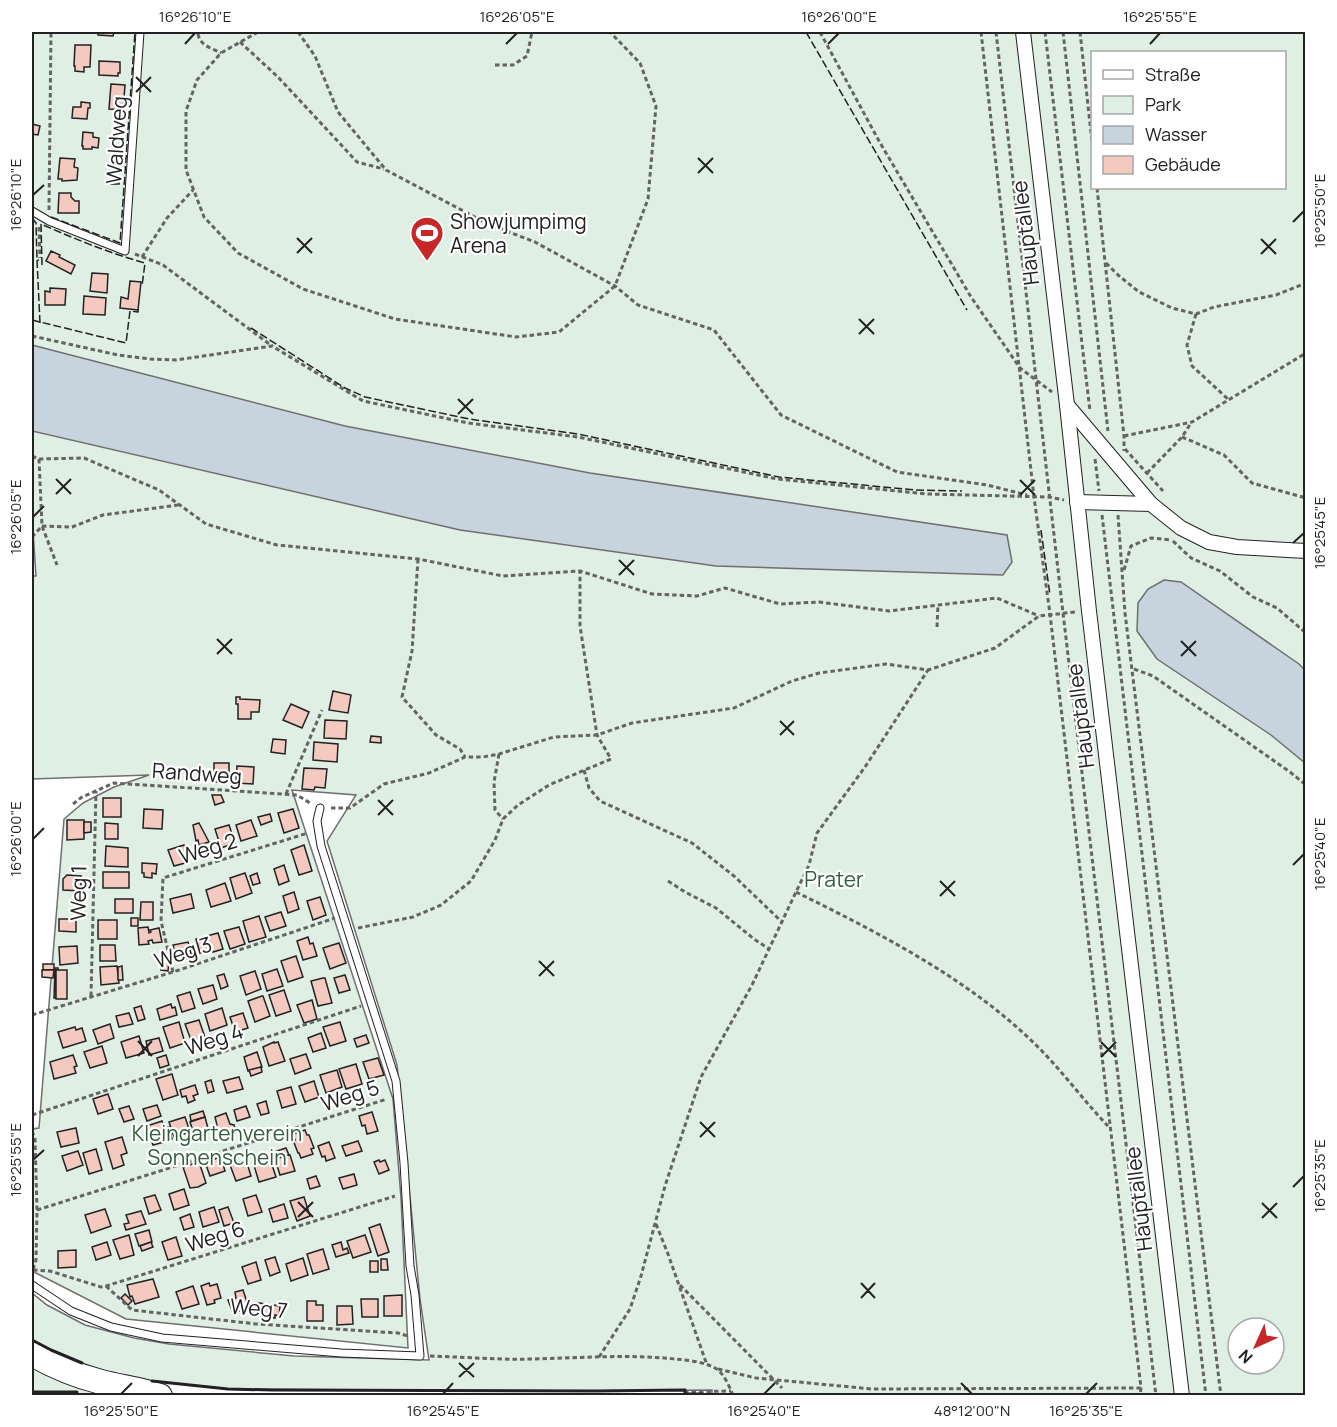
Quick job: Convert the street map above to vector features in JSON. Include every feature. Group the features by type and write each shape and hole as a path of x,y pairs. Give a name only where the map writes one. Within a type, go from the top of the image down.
{"highway":[{"path":"32,1354 61,1369 100,1382 160,1395"}],"street":[{"name":"Hauptallee","path":"1023,32 1182,1395"},
{"path":"1067,405 1151,504 1181,528 1209,542 1237,547 1305,551"},
{"path":"1077,502 1151,504"}],"lane":[{"name":"Waldweg","path":"125,251 140,32"},
{"path":"33,212 49,221 125,251"},
{"path":"32,1285 71,1311 111,1327 162,1338 341,1353 420,1356 410,1266 396,1081 321,846 317,820 320,808"}],"path":[{"path":"49,221 51,32"},
{"path":"247,32 247,38"},
{"path":"258,32 221,53 197,80 186,111 186,170 204,216 238,253 303,289 395,319 516,337 559,332 615,286 648,199 656,106 640,63 610,32"},
{"path":"298,32 315,56 338,112 386,170"},
{"path":"495,65 513,65 527,56 532,32"},
{"path":"820,32 879,141 971,297 1020,368 1067,405"},
{"path":"981,32 1034,497 1050,614 1141,1388 1140,1395"},
{"path":"996,32 1156,1395"},
{"path":"1045,32 1206,1395"},
{"path":"1063,32 1111,457"},
{"path":"1080,32 1091,133"},
{"path":"198,34 203,44 221,53"},
{"path":"240,42 278,77 357,162 386,170 488,224 535,242 615,286 638,305 714,330 780,415 897,472 987,485 1034,497"},
{"path":"142,257 167,218 193,189"},
{"path":"1097,189 1124,436 1122,470"},
{"path":"33,212 39,223 40,258"},
{"path":"125,251 162,265 272,346 363,401 468,423 578,437 777,479 927,494 1049,497 1077,502"},
{"path":"1106,262 1139,292 1172,308 1196,314 1214,307 1275,295 1305,282"},
{"path":"1196,314 1187,345 1192,366 1229,400"},
{"path":"32,336 118,355 150,359 176,360 272,346"},
{"path":"1124,436 1192,422 1305,353"},
{"path":"1147,473 1182,437 1192,422"},
{"path":"1182,437 1224,455 1252,483 1305,498"},
{"path":"1125,449 1163,491"},
{"path":"32,456 39,459 84,458 159,490 206,524 277,545 418,559 503,576 580,571 652,594 697,596 725,588 780,604 819,602 889,611 997,598 1038,616"},
{"path":"39,459 42,526 57,565"},
{"path":"1117,503 1125,613 1221,1395"},
{"path":"32,537 42,526 72,527 104,515 178,505"},
{"path":"1167,531 1172,540 1191,558 1220,571 1253,597 1277,608 1305,633"},
{"path":"1123,573 1131,546 1151,538 1172,540"},
{"path":"418,559 412,651 402,697 436,735 460,749 465,757"},
{"path":"348,930 413,917 441,905 471,880 495,840 503,819 518,805 549,785 611,759 597,735 580,626 580,571"},
{"path":"937,627 938,605"},
{"path":"320,808 350,808 384,784 429,773 465,757 499,754 554,737 597,735 632,723 734,708 792,681 819,673 886,664 928,670 995,648 1038,616 1089,611"},
{"path":"1133,668 1154,676 1305,785"},
{"path":"599,1357 630,1308 641,1276 664,1186 701,1077 752,985 782,922 809,865 817,833 865,767 928,670"},
{"path":"286,794 321,710"},
{"path":"499,754 494,782 495,810 503,819"},
{"path":"583,770 590,788 600,801 692,843 734,876 782,922"},
{"name":"Randweg","path":"73,804 82,797 114,783 297,795 320,808"},
{"name":"Weg 1","path":"91,996 96,791"},
{"name":"Weg 2","path":"173,972 162,921 163,878 318,830"},
{"path":"668,881 716,908 769,949"},
{"path":"796,892 873,930 978,995 1038,1047 1109,1128"},
{"name":"Weg 3","path":"32,1015 173,972 343,915"},
{"name":"Weg 4","path":"32,1115 372,1003"},
{"name":"Weg 5","path":"37,1210 397,1095"},
{"path":"32,1131 35,1139 37,1210 36,1260 32,1272"},
{"name":"Weg 6","path":"32,1272 50,1271 101,1287 106,1286 405,1193"},
{"path":"655,1223 707,1365"},
{"path":"679,1285 782,1388"},
{"name":"Weg 7","path":"106,1286 132,1310 256,1324 398,1333 418,1340"},
{"path":"420,1356 529,1359 656,1357 687,1360 740,1376 872,1389 1141,1388"},
{"path":"684,1392 732,1393 718,1369"}],"green space":[{"name":"Prater","path":"32,32 1305,32 1305,1395 712,1396 712,1390 228,1389 152,1381 109,1372 67,1358 32,1340 32,1293 47,1305 85,1325 134,1338 169,1344 294,1356 429,1360 420,1299 397,1065 327,841 356,795 292,790 393,1099 401,1198 408,1348 126,1319 32,1271 32,1129 39,1128 64,819 83,803 114,787 149,775 32,779 32,576 36,576 32,530"},
{"path":"32,1366 103,1394 32,1392"}],"water":[{"path":"32,345 345,426 590,473 1007,535 1012,562 1003,575 716,566 460,530 32,431"},
{"path":"1164,580 1181,582 1305,670 1305,763 1271,735 1157,659 1137,631 1138,603 1148,589"}],"building":[{"path":"98,32 114,32 113,36 98,35"},
{"path":"75,45 91,45 90,67 84,67 84,72 75,71"},
{"path":"99,61 120,62 118,76 99,75"},
{"path":"111,84 125,85 123,110 109,109"},
{"path":"81,102 90,103 87,119 72,118 73,107 81,107"},
{"path":"32,124 40,126 38,135 32,134"},
{"path":"83,132 93,133 93,137 99,138 98,148 83,149"},
{"path":"60,158 75,159 74,167 78,168 77,180 58,179"},
{"path":"112,176 119,177 119,184 111,184"},
{"path":"59,193 71,193 75,201 79,201 79,213 58,213"},
{"path":"51,251 75,265 71,274 46,261"},
{"path":"92,273 108,274 107,293 90,291"},
{"path":"130,281 141,282 138,310 120,308 121,297 128,299"},
{"path":"50,288 66,289 65,305 45,305 45,291 50,292"},
{"path":"84,296 106,298 105,315 83,314"},
{"path":"333,691 351,695 348,713 329,710"},
{"path":"236,697 260,700 259,712 251,712 251,719 238,719"},
{"path":"291,704 309,712 302,728 283,720"},
{"path":"325,720 347,721 346,739 324,738"},
{"path":"371,736 381,737 381,743 370,742"},
{"path":"273,739 286,740 285,754 271,752"},
{"path":"314,742 338,744 337,762 313,760"},
{"path":"214,763 229,763 229,782 214,782"},
{"path":"237,766 254,767 253,784 236,783"},
{"path":"304,768 327,769 325,788 302,789"},
{"path":"212,795 221,795 224,802 215,805"},
{"path":"103,798 121,798 121,817 103,817"},
{"path":"144,809 163,810 162,829 143,828"},
{"path":"293,809 299,828 284,833 278,813"},
{"path":"270,814 272,821 261,825 258,817"},
{"path":"67,820 84,820 84,839 67,840"},
{"path":"251,820 257,836 241,841 236,825"},
{"path":"84,822 91,822 91,832 84,833"},
{"path":"105,823 118,824 118,839 105,839"},
{"path":"199,823 209,842 199,845 193,825"},
{"path":"229,825 235,843 221,848 215,829"},
{"path":"184,845 189,862 174,866 168,850"},
{"path":"304,845 312,871 299,875 291,850"},
{"path":"106,846 128,848 128,867 105,866"},
{"path":"142,863 157,864 156,874 152,873 152,878 144,877"},
{"path":"284,865 289,881 279,885 274,869"},
{"path":"103,872 129,872 129,888 103,888"},
{"path":"245,873 252,893 236,899 230,878"},
{"path":"257,873 260,883 253,885 250,876"},
{"path":"67,875 81,876 81,891 63,890 63,879"},
{"path":"225,883 231,901 211,907 206,890"},
{"path":"294,892 299,909 288,913 283,896"},
{"path":"191,894 194,908 173,913 170,899"},
{"path":"320,897 326,915 313,920 307,901"},
{"path":"115,899 133,899 133,913 115,913"},
{"path":"141,902 153,902 153,920 140,920"},
{"path":"281,912 286,926 270,931 265,917"},
{"path":"259,916 266,937 249,942 243,921"},
{"path":"131,918 138,918 138,926 131,926"},
{"path":"59,919 76,919 76,932 59,931"},
{"path":"98,920 117,920 117,939 98,939"},
{"path":"148,927 149,933 150,930 159,928 162,942 153,943 152,940 148,941 149,944 139,945 138,928"},
{"path":"239,927 245,944 230,949 224,931"},
{"path":"218,933 223,949 200,953 196,939"},
{"path":"308,937 310,944 313,943 317,956 303,960 297,941"},
{"path":"188,942 192,957 177,961 173,945"},
{"path":"339,943 346,963 330,969 323,948"},
{"path":"100,945 115,945 116,961 100,961"},
{"path":"77,946 78,963 60,965 59,947"},
{"path":"296,956 303,977 288,982 281,961"},
{"path":"162,961 169,961 168,971 161,970"},
{"path":"43,964 54,964 54,970 43,970"},
{"path":"117,966 119,983 101,985 100,967"},
{"path":"122,966 123,980 118,980 118,967"},
{"path":"55,968 58,970 56,970 56,998 54,998"},
{"path":"277,969 283,986 267,991 262,974"},
{"path":"42,970 54,970 53,978 42,977"},
{"path":"56,970 67,970 67,999 56,999"},
{"path":"255,971 261,989 246,995 240,976"},
{"path":"224,974 228,986 221,989 217,976"},
{"path":"345,975 350,990 339,993 334,978"},
{"path":"325,978 332,1003 318,1006 311,981"},
{"path":"213,985 217,999 203,1004 198,989"},
{"path":"284,990 291,1011 276,1016 269,995"},
{"path":"190,992 195,1008 182,1012 177,996"},
{"path":"263,996 270,1016 255,1022 248,1001"},
{"path":"312,1000 317,1019 304,1023 297,1005"},
{"path":"171,1004 172,1008 175,1007 177,1015 160,1020 157,1009"},
{"path":"141,1006 145,1019 138,1021 134,1008"},
{"path":"222,1008 227,1025 210,1031 205,1014"},
{"path":"129,1013 133,1024 119,1027 116,1016"},
{"path":"243,1013 248,1028 235,1032 230,1017"},
{"path":"199,1020 207,1043 194,1048 185,1024"},
{"path":"179,1022 185,1043 170,1048 163,1027"},
{"path":"340,1022 346,1041 330,1046 323,1027"},
{"path":"110,1024 114,1038 98,1044 93,1030"},
{"path":"75,1027 76,1030 82,1028 86,1041 63,1048 58,1032"},
{"path":"321,1033 326,1048 313,1052 308,1038"},
{"path":"366,1035 369,1043 357,1047 354,1039"},
{"path":"139,1036 144,1053 126,1058 121,1042"},
{"path":"159,1038 163,1051 149,1055 146,1041"},
{"path":"278,1042 285,1061 269,1066 263,1047"},
{"path":"102,1046 107,1063 90,1068 84,1052"},
{"path":"257,1052 262,1067 248,1071 244,1057"},
{"path":"306,1054 311,1068 295,1074 290,1059"},
{"path":"73,1055 77,1066 74,1067 76,1073 54,1079 50,1062"},
{"path":"166,1055 169,1065 160,1068 157,1058"},
{"path":"378,1058 384,1075 369,1079 363,1062"},
{"path":"356,1064 362,1084 346,1089 339,1069"},
{"path":"261,1067 262,1072 251,1076 249,1070"},
{"path":"337,1070 342,1087 326,1093 320,1075"},
{"path":"172,1074 178,1095 163,1100 156,1079"},
{"path":"239,1077 243,1089 227,1093 223,1081"},
{"path":"211,1080 214,1091 208,1093 205,1082"},
{"path":"314,1081 319,1097 305,1102 299,1086"},
{"path":"195,1085 198,1094 193,1096 195,1100 188,1103 186,1096 182,1097 180,1090"},
{"path":"291,1087 296,1104 282,1108 277,1091"},
{"path":"108,1094 113,1109 98,1114 93,1099"},
{"path":"266,1101 269,1113 261,1115 257,1104"},
{"path":"157,1105 161,1116 147,1121 143,1109"},
{"path":"129,1106 134,1119 124,1122 119,1109"},
{"path":"246,1106 250,1117 237,1121 234,1110"},
{"path":"203,1111 205,1117 191,1121 190,1115"},
{"path":"372,1112 378,1131 367,1134 365,1125 362,1126 359,1116"},
{"path":"226,1113 230,1124 234,1125 236,1131 233,1135 222,1139 215,1126 217,1125 215,1117"},
{"path":"185,1117 190,1132 174,1137 169,1122"},
{"path":"205,1117 209,1132 195,1137 190,1122"},
{"path":"162,1121 168,1141 153,1145 147,1126"},
{"path":"169,1127 172,1139 168,1140 164,1128"},
{"path":"76,1128 79,1143 61,1147 57,1132"},
{"path":"305,1130 314,1148 311,1149 313,1154 301,1158 293,1140 295,1140 293,1134"},
{"path":"122,1137 127,1153 121,1155 124,1165 113,1169 105,1142"},
{"path":"358,1141 362,1151 346,1156 342,1146"},
{"path":"329,1142 335,1158 326,1161 318,1146"},
{"path":"286,1148 289,1155 276,1159 274,1152"},
{"path":"96,1149 102,1170 89,1174 83,1153"},
{"path":"78,1151 83,1165 67,1171 62,1156"},
{"path":"290,1155 295,1171 280,1175 275,1159"},
{"path":"269,1156 276,1177 259,1182 253,1162"},
{"path":"221,1157 225,1171 210,1176 205,1162"},
{"path":"246,1160 251,1176 236,1181 230,1165"},
{"path":"379,1160 380,1162 385,1160 389,1170 379,1174 374,1162"},
{"path":"199,1162 206,1183 190,1188 183,1167"},
{"path":"354,1174 357,1185 343,1189 339,1178"},
{"path":"316,1176 320,1186 310,1189 307,1179"},
{"path":"184,1189 189,1205 174,1210 169,1194"},
{"path":"155,1195 161,1210 149,1214 144,1198"},
{"path":"256,1195 262,1212 248,1216 243,1199"},
{"path":"304,1197 310,1216 297,1221 290,1201"},
{"path":"284,1204 288,1218 273,1222 269,1209"},
{"path":"214,1207 219,1222 203,1227 199,1212"},
{"path":"228,1207 234,1223 224,1226 219,1210"},
{"path":"105,1209 111,1226 91,1233 85,1215"},
{"path":"141,1211 146,1224 126,1230 124,1224 129,1223 126,1215"},
{"path":"190,1214 194,1227 184,1230 180,1218"},
{"path":"380,1224 389,1252 378,1256 369,1228"},
{"path":"149,1230 152,1242 139,1246 135,1234"},
{"path":"129,1235 134,1255 120,1259 113,1240"},
{"path":"365,1235 371,1252 353,1258 347,1241"},
{"path":"176,1237 182,1256 168,1260 162,1242"},
{"path":"107,1242 111,1255 96,1260 92,1247"},
{"path":"151,1242 153,1247 142,1251 140,1246"},
{"path":"341,1242 343,1250 347,1248 349,1253 336,1257 332,1245"},
{"path":"323,1249 329,1269 313,1274 307,1254"},
{"path":"76,1250 76,1267 58,1268 58,1251"},
{"path":"275,1257 280,1272 270,1276 265,1260"},
{"path":"303,1258 308,1275 291,1281 286,1264"},
{"path":"381,1259 387,1259 388,1270 381,1270"},
{"path":"370,1261 378,1261 378,1272 370,1272"},
{"path":"256,1262 261,1280 248,1284 242,1267"},
{"path":"153,1279 159,1297 135,1304 132,1296 130,1297 127,1285"},
{"path":"209,1283 210,1286 217,1284 221,1298 207,1305 201,1286"},
{"path":"193,1286 199,1304 182,1309 176,1292"},
{"path":"243,1290 249,1308 233,1313 228,1300 236,1298 235,1292"},
{"path":"125,1294 132,1301 128,1305 121,1298"},
{"path":"402,1295 402,1316 384,1316 384,1296"},
{"path":"361,1299 378,1299 378,1317 362,1317"},
{"path":"307,1301 316,1301 316,1305 323,1305 323,1321 307,1321"},
{"path":"259,1303 280,1306 279,1316 275,1315 275,1318 258,1314"},
{"path":"337,1306 352,1306 353,1324 337,1325"}],"fence":[{"path":"51,217 120,243 135,32"},
{"path":"806,32 967,310"},
{"path":"32,218 36,223 37,260 39,260"},
{"path":"42,265 41,224 118,255 145,263 142,286"},
{"path":"37,260 40,323"},
{"path":"32,320 126,343 130,311 138,312 138,307"},
{"path":"251,328 345,388 365,397 469,419 578,434 779,477 915,490 962,491"},
{"path":"1041,530 1050,595"}],"wall":[{"path":"32,1340 82,1363"},
{"path":"152,1381 228,1389 685,1390 685,1394 703,1394"},
{"path":"32,1392 77,1392"}],"place":[{"name":"Showjumpimg Arena","path":"427,262"}],"park label":[{"name":"Kleingartenverein Sonnenschein","path":"217,1145"}]}
